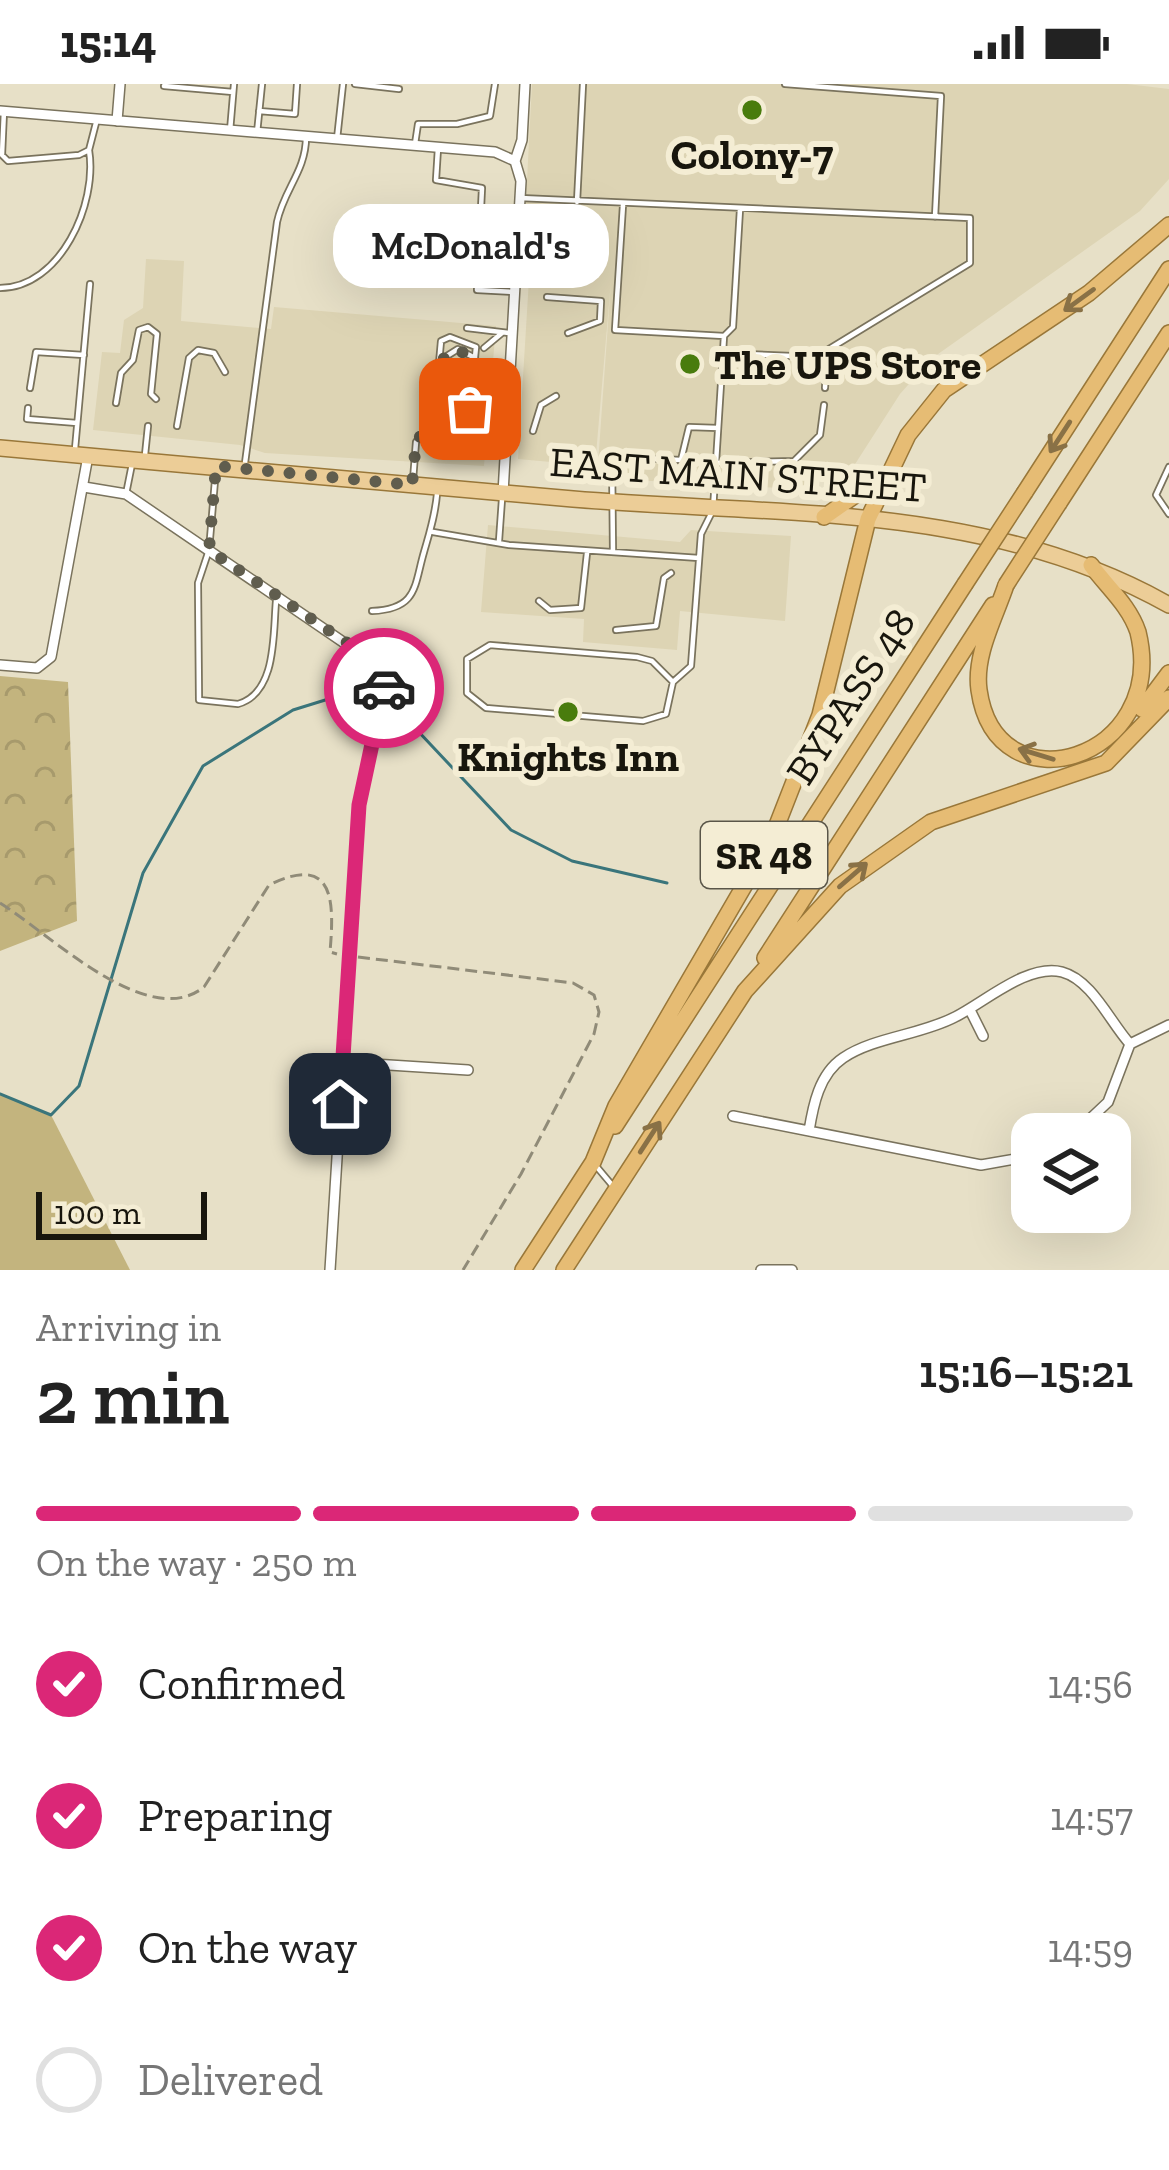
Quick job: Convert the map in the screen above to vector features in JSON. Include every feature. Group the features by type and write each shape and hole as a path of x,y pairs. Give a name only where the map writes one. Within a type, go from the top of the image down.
{"highway":[{"path":"868,519 886,473 924,410 944,390 1089,293 1169,225"},
{"name":"BYPASS 48","path":"592,1162 1169,268"},
{"name":"BYPASS 48","path":"745,991 1169,333"},
{"path":"824,517 886,473"},
{"name":"SR 48","path":"523,1270 592,1162 616,1106 772,838 820,715 868,519"},
{"path":"1090,565 1129,612 1144,651 1142,694 1128,725"},
{"path":"1006,585 979,672 983,704 1002,736 1039,758 1064,761 1101,749 1128,725 1169,673"},
{"name":"SR 48","path":"564,1270 745,991 839,886 900,838 982,801 1106,763 1169,698"}],"main road":[{"name":"EAST MAIN STREET","path":"0,448 982,532 1090,565 1169,605"}],"street":[{"path":"118,121 120,84"},
{"path":"502,493 508,333 520,198 515,160 522,140 525,84"},
{"path":"2,111 500,153 515,160"},
{"path":"0,665 37,668 51,657 84,487 81,455"},
{"path":"84,487 126,494 387,672 363,773 330,1270"},
{"path":"809,1131 814,1098 843,1058 970,1010 1039,970 1066,973 1090,990 1106,1019 1130,1044"},
{"path":"970,1010 983,1036"},
{"path":"1096,1113 1108,1102 1130,1044 1169,1025"},
{"path":"342,1062 468,1070"},
{"path":"733,1116 981,1165 1011,1160"},
{"path":"761,1270 792,1270"}],"lane":[{"path":"257,133 262,84"},
{"path":"259,111 296,113 297,84"},
{"path":"337,139 343,84"},
{"path":"355,84 399,89"},
{"path":"415,146 418,124 458,124 490,116 495,84"},
{"path":"577,202 583,84"},
{"path":"785,84 941,97 935,217"},
{"path":"164,86 234,88 230,131"},
{"path":"2,111 2,155 8,161 43,161 89,150"},
{"path":"0,288 34,282 54,265 86,192 89,150 98,119"},
{"path":"244,469 277,221 282,199 305,164 306,136"},
{"path":"438,148 437,181 482,188 477,290 515,292"},
{"path":"520,198 970,218 970,263 816,357 723,352"},
{"path":"623,204 615,330 724,336"},
{"path":"673,682 652,661 637,657 490,645 467,659 463,673 466,693 486,708 643,721 666,714 673,682 691,666 701,534 713,510 724,336 733,326 740,209"},
{"path":"81,455 78,423 90,284"},
{"path":"547,297 602,302 600,321 568,333"},
{"path":"116,403 121,373 133,360 139,331 148,327 157,334 152,394 156,399"},
{"path":"467,328 508,333"},
{"path":"484,347 508,333"},
{"path":"412,485 416,442 434,418 441,340 470,340 475,358 470,409 477,414"},
{"path":"177,426 188,358 198,350 214,353 225,372"},
{"path":"438,362 458,350 475,358"},
{"path":"825,388 826,351"},
{"path":"30,388 36,352 84,355"},
{"path":"533,431 541,405 556,396"},
{"path":"716,463 794,461 820,435 824,405"},
{"path":"28,408 27,419 78,423"},
{"path":"126,494 148,426"},
{"path":"613,552 609,502 613,457 681,460 689,427 718,428"},
{"path":"216,466 209,550 198,583 200,700 238,704 258,691 270,664 277,595"},
{"path":"1169,467 1156,495 1169,514"},
{"path":"372,610 399,605 415,591 433,532 438,488"},
{"path":"499,542 502,493"},
{"path":"433,532 587,551 699,558"},
{"path":"539,601 550,610 581,608 587,551"},
{"path":"616,630 656,626 664,578 671,573"},
{"path":"592,1162 616,1190"}],"path":[{"path":"0,903 148,999 190,998 204,987 269,885 288,876 324,881 334,899 330,952 573,982 594,995 599,1012 594,1034 521,1174 463,1270"}],"shaded area":[{"path":"532,84 1127,84 1169,89 1169,179 1140,211 931,359 900,394 850,472 796,489 597,478 611,281 595,466 518,459 529,279 550,279 522,277"},
{"path":"146,259 184,261 181,321 271,329 274,307 496,326 484,466 265,453 240,445 93,430 102,352 120,353 124,320 143,308"},
{"path":"488,525 680,542 691,530 791,536 785,621 680,611 677,650 583,642 584,619 481,612"}],"green space":[{"path":"0,676 68,682 77,921 0,951"},
{"path":"0,1094 51,1115 130,1270 0,1270"}],"waterway":[{"path":"0,1094 51,1115 79,1086 143,873 203,766 293,710 351,692 400,712 511,830 572,861 667,883"}],"way so far":[{"path":"384,688 387,672 383,667 209,550 216,466 412,485 416,442 434,418 438,362 458,350 475,358 470,409"}],"place":[{"name":"Colony-7","path":"752,110"},
{"name":"The UPS Store","path":"690,364"},
{"name":"McDonald's","path":"470,409"},
{"name":"Knights Inn","path":"568,712"}],"route":[{"path":"340,1104 359,805 384,688"}]}
